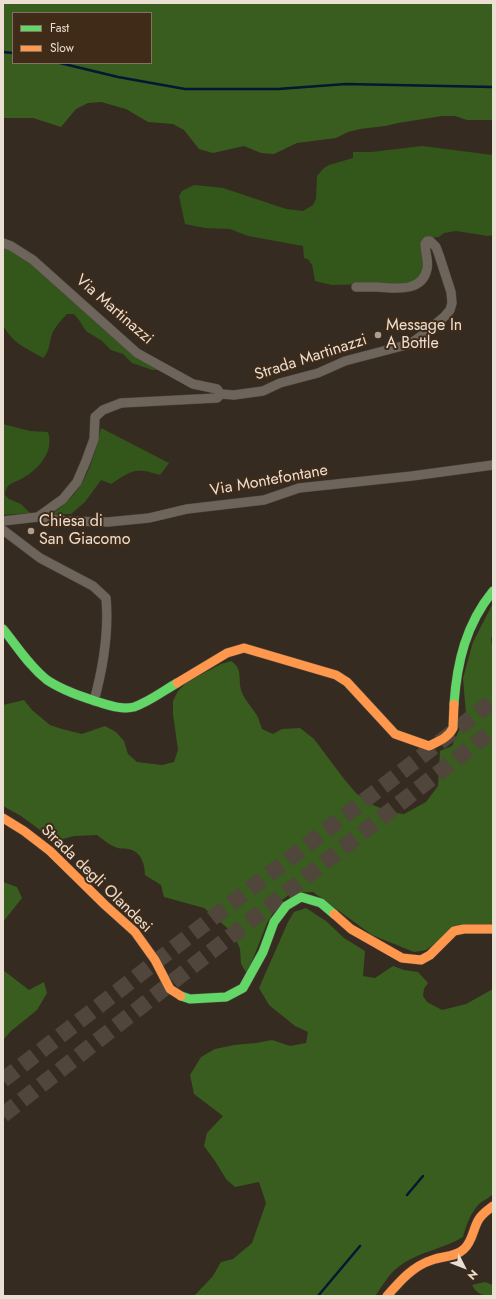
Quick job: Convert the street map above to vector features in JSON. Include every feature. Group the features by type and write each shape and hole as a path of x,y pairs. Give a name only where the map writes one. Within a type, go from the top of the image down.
{"main road":[{"path":"3,629 35,669 47,680 56,686 94,701 119,707 132,707 144,702 227,653 244,648 336,674 347,682 395,734 429,746 451,734 453,728 458,665 466,636 478,611 493,591"},
{"name":"Strada degli Olandesi","path":"3,818 24,831 50,851 135,932 155,960 170,989 190,999 226,997 243,988 263,952 274,922 286,906 301,897 321,903 351,929 402,958 421,960 430,955 447,936 454,931 464,929 493,929"},
{"path":"387,1296 397,1282 411,1270 430,1260 459,1252 465,1248 470,1242 480,1217 493,1206"}],"street":[{"name":"Strada Martinazzi","path":"220,394 234,395 263,391 280,383 318,373 345,362 410,344 439,323 450,310 451,306 451,292 439,254 436,247 430,241 427,241 425,244 427,261 426,271 423,278 413,286 401,289 356,287"},
{"name":"Via Martinazzi","path":"3,243 11,246 33,260 137,353 192,384 217,389 220,394"},
{"path":"38,517 63,499 77,482 94,439 95,417 103,410 121,403 217,398 220,394"},
{"name":"Via Montefontane","path":"3,521 38,517 66,521 108,522 148,518 187,509 264,500 299,488 412,476 493,465"},
{"path":"3,530 40,558 93,586 106,598 107,614 105,644 94,701"},
{"path":"474,618 493,599"}],"green space":[{"path":"3,3 493,3 493,120 467,120 455,116 442,116 360,129 348,132 336,138 297,143 274,154 261,153 244,146 213,153 199,149 184,130 173,124 148,122 126,109 101,102 88,103 76,109 61,127 33,118 3,118"},
{"path":"422,146 493,155 493,235 488,236 456,231 444,233 439,237 425,238 425,263 422,275 406,286 376,284 332,285 315,281 312,264 309,260 304,258 303,246 248,236 230,229 205,228 185,224 179,196 182,191 194,185 223,188 286,209 303,211 313,205 316,199 317,176 329,165 353,158 353,152 372,152"},
{"path":"3,246 28,262 162,370 152,370 132,363 123,354 111,350 102,341 86,331 74,314 67,314 57,326 52,334 47,353 43,358 15,341 3,325"},
{"path":"3,424 30,431 48,432 50,439 49,447 43,460 27,476 10,484 5,495 9,499 21,504 30,513 3,515"},
{"path":"101,428 169,463 160,475 145,471 134,471 111,484 101,480 85,502 71,514 52,514 71,498 87,474 94,456"},
{"path":"492,605 493,923 437,942 426,950 414,952 372,935 313,892 291,893 281,901 267,923 247,974 241,964 240,949 233,933 204,908 164,897 161,885 145,875 143,862 136,852 115,847 97,835 74,836 55,841 21,816 3,806 3,705 24,700 32,710 50,725 82,734 105,726 116,732 124,741 128,754 137,762 162,765 174,762 178,750 173,714 173,701 178,691 187,682 221,664 231,661 239,670 242,693 259,719 262,729 273,734 282,729 300,728 314,739 357,794 373,805 390,812 404,814 426,802 438,786 440,751 452,746 466,715 463,678 473,642"},
{"path":"3,882 17,887 22,898 3,922"},
{"path":"306,908 326,921 344,938 365,951 363,976 375,978 393,966 404,970 418,972 428,983 424,989 423,996 427,1002 442,1010 466,1004 493,989 493,1194 480,1203 474,1210 467,1223 463,1237 403,1263 390,1274 375,1296 194,1296 213,1276 221,1262 233,1259 252,1243 266,1203 259,1182 235,1187 226,1179 204,1146 207,1133 223,1116 194,1094 190,1075 201,1057 215,1049 272,1040 290,1046 306,1043 308,1032 295,1026 269,1005 259,988 288,922 294,912"},
{"path":"3,970 29,990 44,982 47,993 37,1010 11,1031 3,1040"},
{"path":"485,1282 493,1285 493,1296 481,1294 476,1291 472,1285"}],"waterway":[{"path":"3,52 12,53"},
{"path":"64,64 118,77 185,89 278,89 346,84 493,87"},
{"path":"407,1195 423,1176"},
{"path":"318,1296 360,1246"}],"tunnel":[{"path":"3,1080 493,701"},
{"path":"3,1115 493,730"}],"traffic: fast":[{"path":"454,704 455,688 464,644 476,617 493,591"},
{"path":"3,629 29,662 47,680 65,690 98,702 120,708 134,707 151,699 177,683"},
{"path":"181,996 190,999 226,997 243,988 263,952 274,922 286,906 301,897 321,903 334,914"}],"traffic: slow":[{"path":"177,683 227,653 244,648 336,675 347,682 395,734 429,746 446,737 453,728 454,704"},
{"path":"3,818 24,831 50,851 135,932 155,960 170,989 181,996"},
{"path":"334,914 351,929 402,958 421,960 430,955 454,931 464,929 493,929"},
{"path":"387,1296 402,1280 419,1266 432,1260 461,1252 467,1246 479,1219 493,1206"}],"place":[{"name":"Message In A Bottle","path":"378,335"},
{"name":"Chiesa di San Giacomo","path":"31,531"}]}
